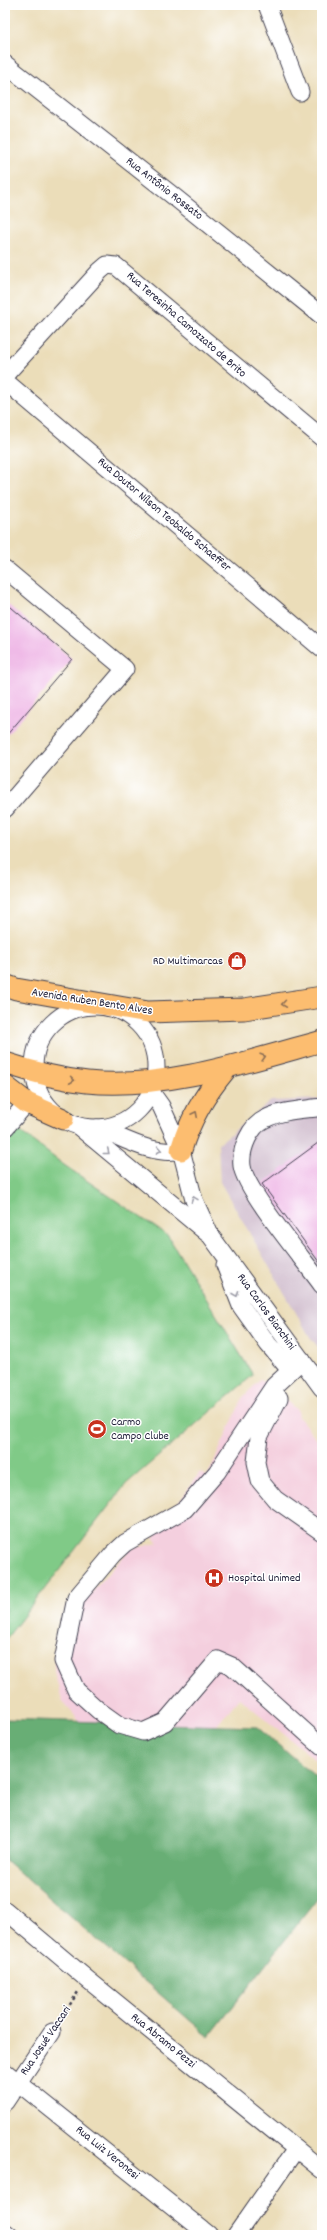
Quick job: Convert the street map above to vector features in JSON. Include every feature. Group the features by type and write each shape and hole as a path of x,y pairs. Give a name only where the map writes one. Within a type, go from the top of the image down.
{"main road":[{"name":"Avenida Ruben Bento Alves","path":"9,988 98,1005 148,1012 244,1010 322,997"},
{"path":"5,1063 34,1072 88,1082 127,1083 153,1086 226,1069 322,1041"},
{"path":"181,1150 188,1128 198,1106 226,1069"},
{"path":"5,1086 26,1103 70,1122"}],"street":[{"path":"267,5 300,92"},
{"name":"Rua Antônio Rossato","path":"5,64 172,195 322,316"},
{"name":"Rua Teresinha Camozzato de Brito","path":"5,375 100,271 108,265 116,266 322,438"},
{"name":"Rua Doutor Nílson Teobaldo Schaeffer","path":"5,381 322,649"},
{"path":"5,569 125,669 5,809"},
{"path":"96,1128 112,1125 130,1117 144,1103 153,1086 154,1052 150,1040 139,1024 123,1012 98,1005"},
{"name":"Rua Carlos Bianchini","path":"98,1005 80,1007 69,1011 48,1026 41,1037 34,1055 34,1072 37,1088 47,1104 213,1240"},
{"name":"Rua Carlos Bianchini","path":"153,1086 181,1150 194,1200 213,1240 300,1367 322,1388"},
{"path":"5,1128 26,1103"},
{"path":"322,1107 280,1113 264,1119 251,1132 242,1149 242,1166 251,1188 322,1285"},
{"path":"70,1122 96,1128 153,1149 171,1152 181,1150"},
{"path":"300,1367 296,1379 262,1416 185,1509 125,1543 113,1554 76,1598 63,1661 76,1690 98,1710 119,1725 142,1732 165,1722 218,1660 232,1666 322,1747"},
{"path":"262,1416 256,1462 260,1481 275,1499 322,1532"},
{"name":"Rua Abramo Pezzi","path":"5,1910 87,1979 322,2170"},
{"name":"Rua Josué Vaccari","path":"5,2102 52,2032"},
{"name":"Rua Luiz Veronesi","path":"5,2072 209,2235"},
{"path":"236,2235 296,2149"},
{"path":"5,2232 9,2235"}],"path":[{"name":"Rua Josué Vaccari","path":"52,2032 87,1979"}],"shaded area":[{"path":"322,1099 322,1352 310,1337 220,1182 218,1144 271,1101"},
{"name":"Hospital Unimed","path":"261,1379 298,1411 299,1417 322,1446 322,1765 239,1698 200,1746 88,1731 62,1701 54,1671 59,1628 70,1606 77,1609 130,1549 158,1543 154,1538 200,1472 207,1477 243,1397"}],"green space":[{"name":"Carmo Campo Clube","path":"5,1120 64,1165 168,1236 253,1375 126,1484 5,1640"},
{"path":"5,1719 257,1727 322,1782 322,1893 209,2037 5,1860"}],"building":[{"path":"5,602 72,659 5,737"},
{"path":"322,1140 322,1266 262,1184"}],"place":[{"name":"RD Multimarcas","path":"237,961"},
{"name":"Carmo Campo Clube","path":"97,1429"},
{"name":"Hospital Unimed","path":"214,1578"}]}
